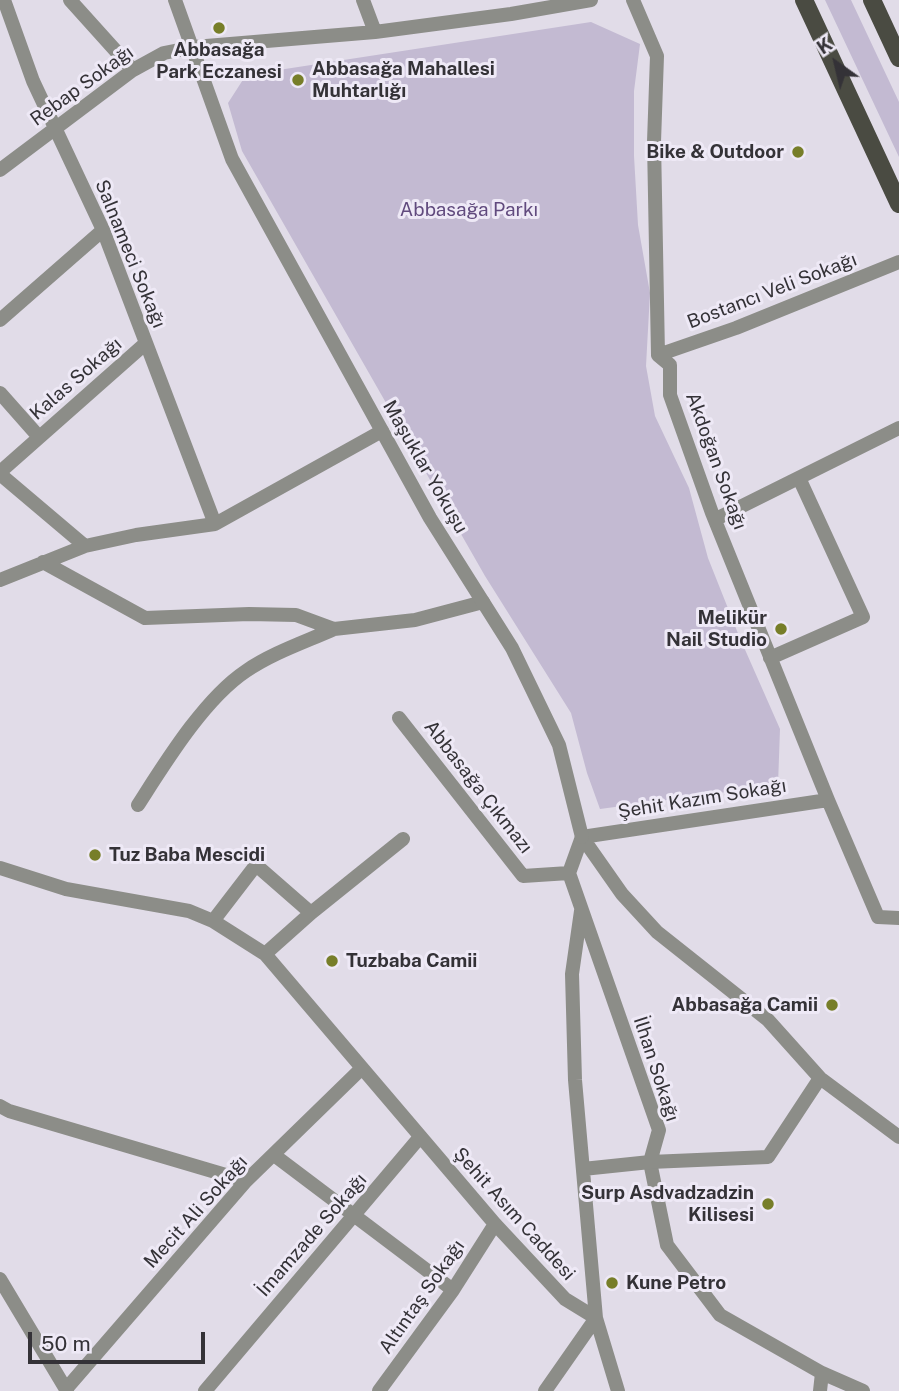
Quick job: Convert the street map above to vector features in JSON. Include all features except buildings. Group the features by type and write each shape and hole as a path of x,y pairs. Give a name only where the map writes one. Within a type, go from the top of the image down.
{"main road":[{"path":"804,0 899,204"},
{"path":"872,0 899,58"}],"street":[{"name":"Salnameci Sokağı","path":"4,0 33,81 103,230 180,425 215,524"},
{"path":"70,0 133,70"},
{"name":"Maşuklar Yokuşu","path":"175,0 232,159 430,518 512,648 559,745 582,837"},
{"path":"363,0 375,32"},
{"name":"Rebap Sokağı","path":"0,170 133,70 164,53 194,47 375,32 549,4 591,0"},
{"name":"Akdoğan Sokağı","path":"633,0 657,56 654,142 658,355 670,365 670,396 716,519 770,658 878,917 899,918"},
{"path":"3,312 103,230"},
{"name":"Bostancı Veli Sokağı","path":"658,355 736,328 899,262"},
{"name":"Kalas Sokağı","path":"0,473 146,344"},
{"path":"0,393 39,437"},
{"path":"716,519 899,428"},
{"path":"0,580 85,546 136,535 215,524 382,431"},
{"path":"0,473 85,546"},
{"path":"770,658 863,617 799,478"},
{"path":"43,562 145,618 296,615 334,629"},
{"path":"138,806 183,738 215,699 245,671 334,629 415,620 483,602"},
{"name":"Abbasağa Çıkmazı","path":"399,718 523,876 569,873"},
{"name":"Şehit Kazım Sokağı","path":"582,837 828,800"},
{"path":"582,837 569,873 581,911 572,974 575,1080 596,1318 618,1391"},
{"path":"582,837 622,894 657,932 768,1020 820,1078 899,1137"},
{"path":"265,954 403,839"},
{"path":"213,921 256,865 312,913"},
{"name":"Şehit Asım Caddesi","path":"0,868 66,889 189,911 213,921 265,954 495,1224 565,1299 596,1318"},
{"name":"İlhan Sokağı","path":"581,911 659,1129 650,1161 667,1245 720,1315 821,1373 863,1391"},
{"name":"Mecit Ali Sokağı","path":"66,1390 246,1181 362,1068"},
{"path":"583,1169 650,1161 768,1157 820,1078"},
{"path":"0,1106 22,1115 246,1181"},
{"name":"İmamzade Sokağı","path":"205,1391 420,1138"},
{"path":"274,1155 453,1290"},
{"name":"Altıntaş Sokağı","path":"379,1391 453,1290 495,1224"},
{"path":"1,1281 66,1390"},
{"path":"545,1391 596,1318"},
{"path":"820,1391 821,1373"}],"green space":[{"path":"825,0 851,0 899,102 899,157"},
{"name":"Abbasağa Parkı","path":"591,22 640,44 634,91 634,156 638,225 650,293 646,366 655,416 689,488 708,558 780,729 778,785 600,809 571,713 485,576 242,151 228,103 246,75"}],"place":[{"name":"Abbasağa Park Eczanesi","path":"219,28"},
{"name":"Abbasağa Mahallesi Muhtarlığı","path":"298,80"},
{"name":"Bike & Outdoor","path":"798,152"},
{"name":"Melikür Nail Studio","path":"781,629"},
{"name":"Tuz Baba Mescidi","path":"95,855"},
{"name":"Tuzbaba Camii","path":"332,961"},
{"name":"Abbasağa Camii","path":"832,1005"},
{"name":"Surp Asdvadzadzin Kilisesi","path":"768,1204"},
{"name":"Kune Petro","path":"612,1283"}]}
